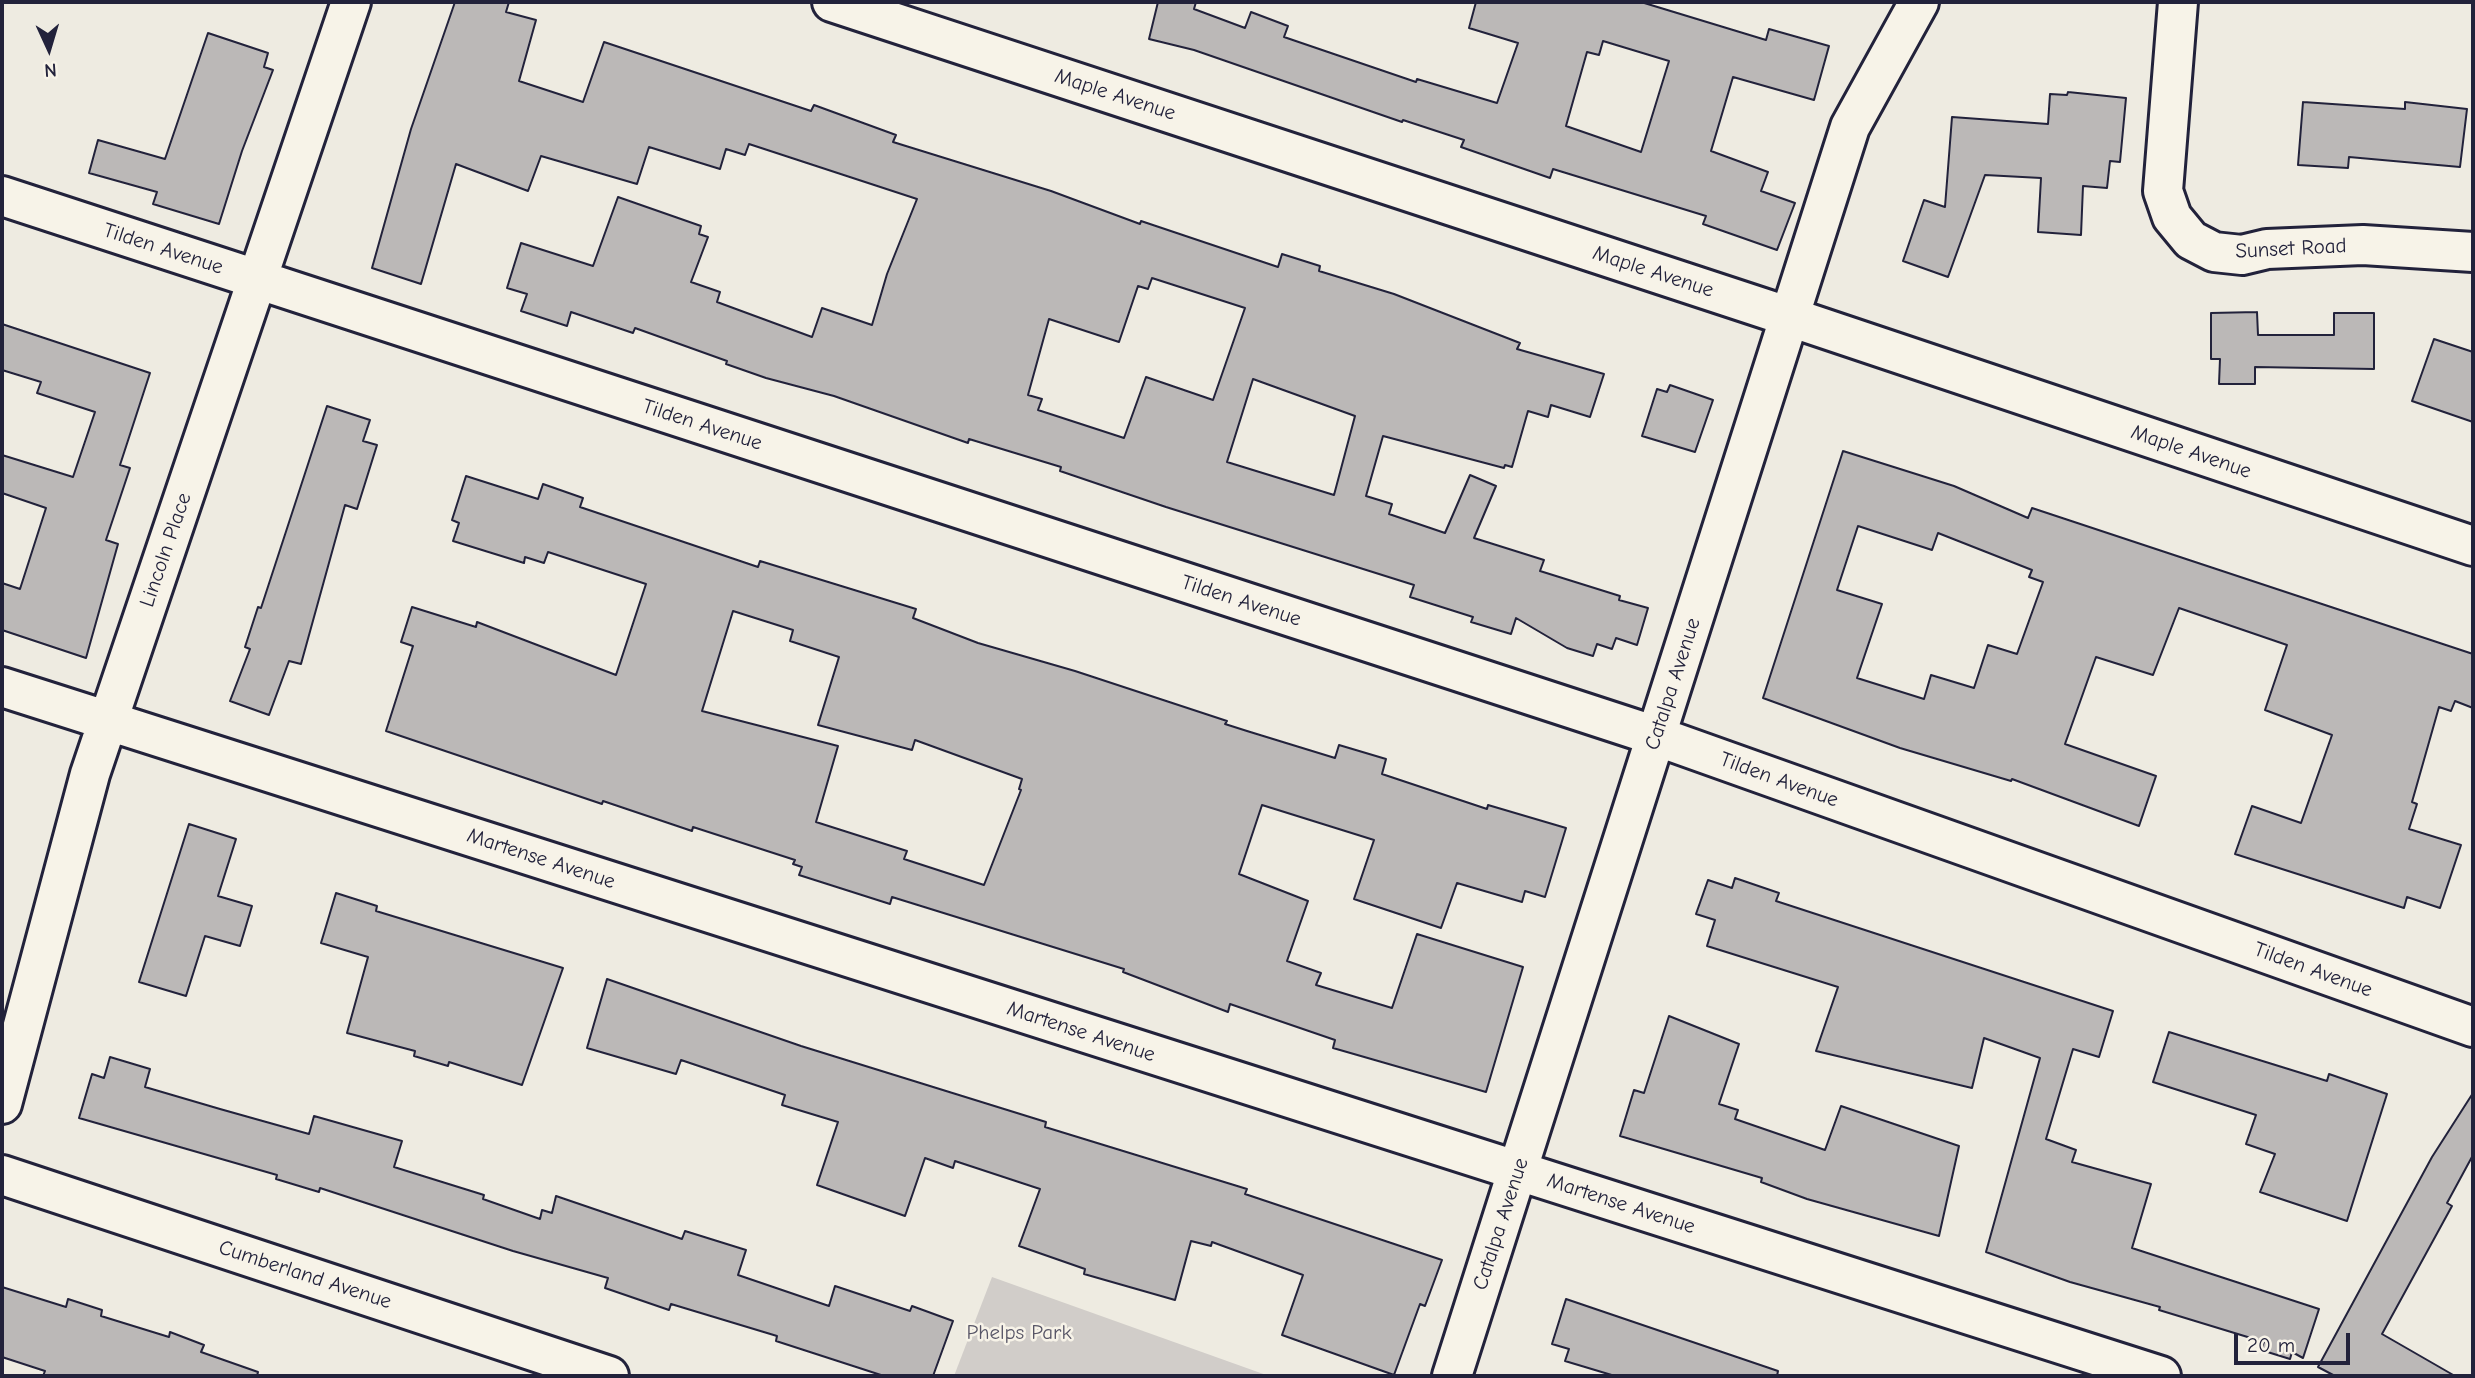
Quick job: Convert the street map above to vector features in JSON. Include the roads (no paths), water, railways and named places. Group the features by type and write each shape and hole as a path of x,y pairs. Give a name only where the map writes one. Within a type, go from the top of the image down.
{"street":[{"name":"Lincoln Place","path":"2,1104 90,774 351,2"},
{"name":"Maple Avenue","path":"832,2 1790,317 2473,547"},
{"name":"Catalpa Avenue","path":"1452,1376 1850,127 1919,2"},
{"name":"Sunset Road","path":"2178,2 2163,191 2172,217 2191,240 2214,252 2242,255 2267,249 2363,245 2473,252"},
{"name":"Tilden Avenue","path":"2,196 1656,736 2473,1027"},
{"name":"Martense Avenue","path":"2,687 2161,1376"},
{"name":"Cumberland Avenue","path":"2,1175 609,1376"}],"park label":[{"name":"Phelps Park","path":"1019,1333"}]}
